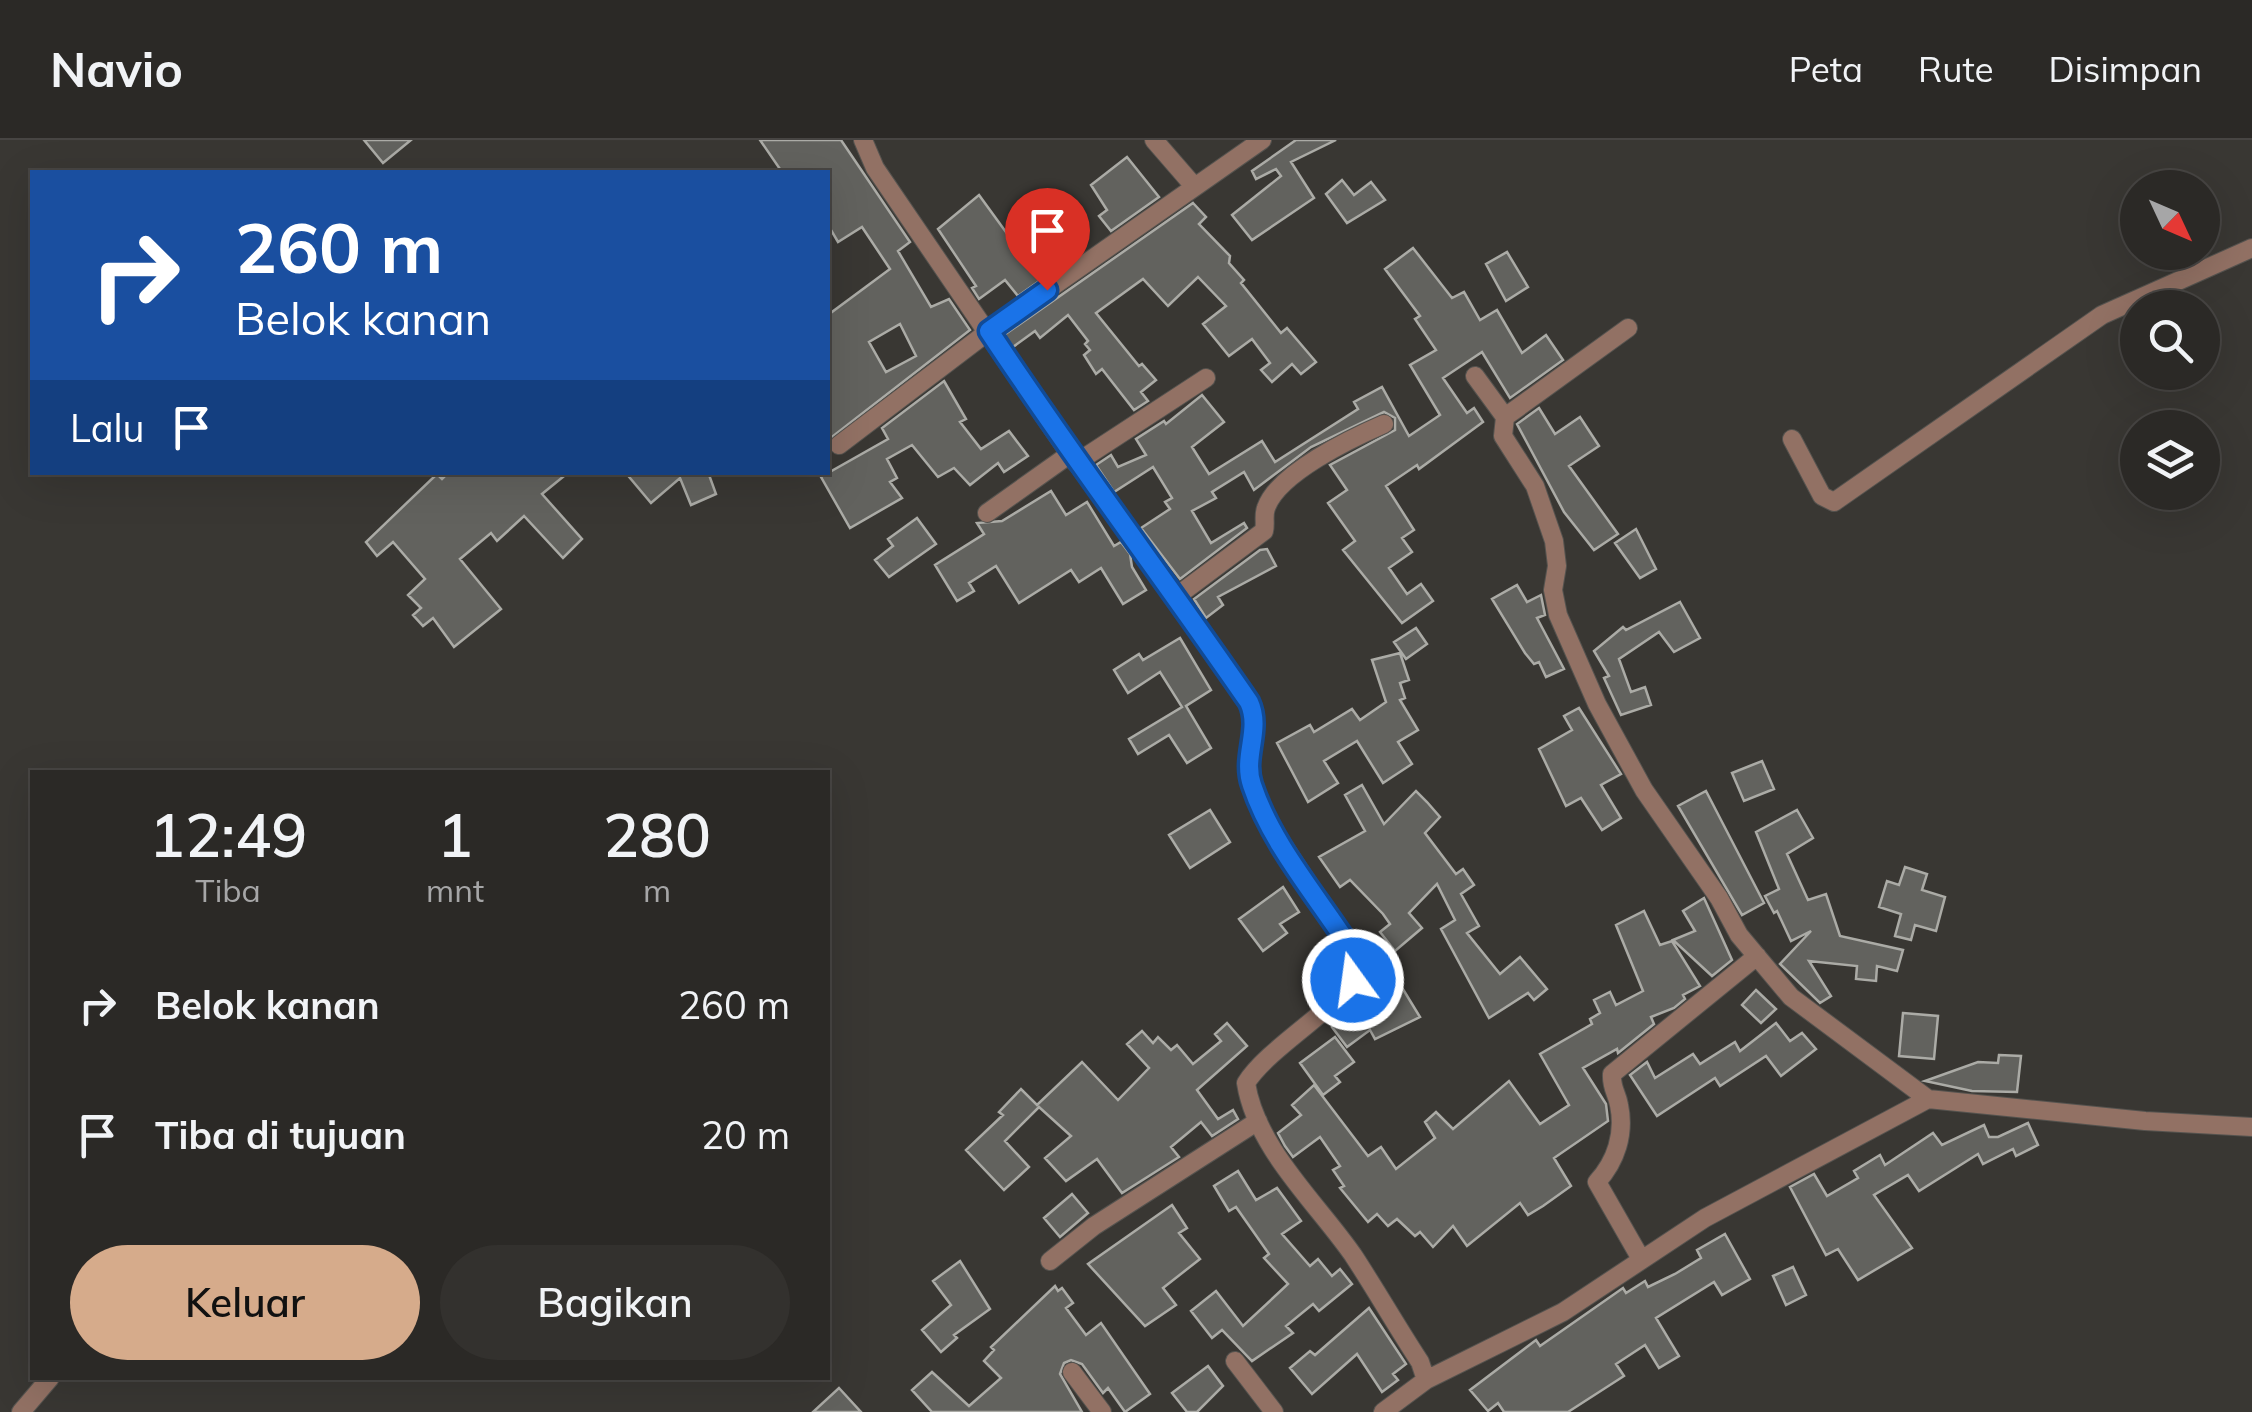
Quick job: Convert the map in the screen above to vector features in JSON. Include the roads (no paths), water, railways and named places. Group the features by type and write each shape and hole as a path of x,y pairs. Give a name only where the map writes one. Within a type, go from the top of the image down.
{"street":[{"path":"863,140 875,168 1073,458 1177,596 1249,702 1256,722 1248,770 1262,813 1349,946 1355,962 1353,980 1346,990 1260,1061 1246,1084 1258,1121 1353,1256 1420,1362 1426,1380"},
{"path":"1154,140 1193,185"},
{"path":"839,445 989,331 1262,140"},
{"path":"1792,439 1822,496 1834,502 2102,316 2252,248"},
{"path":"1505,417 1628,328"},
{"path":"1475,376 1505,417 1503,436 1534,486 1554,541 1557,566 1553,590 1558,615 1597,704 1644,790 1757,956 1791,997 1928,1098 2145,1121 2252,1127"},
{"path":"988,513 1206,378"},
{"path":"1177,596 1264,532 1266,506 1294,478 1337,445 1384,424"},
{"path":"1641,1260 1597,1182 1612,1165 1620,1136 1619,1103 1611,1090 1612,1074 1757,956"},
{"path":"1383,1412 1426,1380 1563,1312 1758,1188 1928,1098"},
{"path":"1050,1261 1094,1226 1258,1121"},
{"path":"1236,1360 1274,1412"},
{"path":"1072,1372 1102,1412"},
{"path":"27,1410 49,1380"}]}
